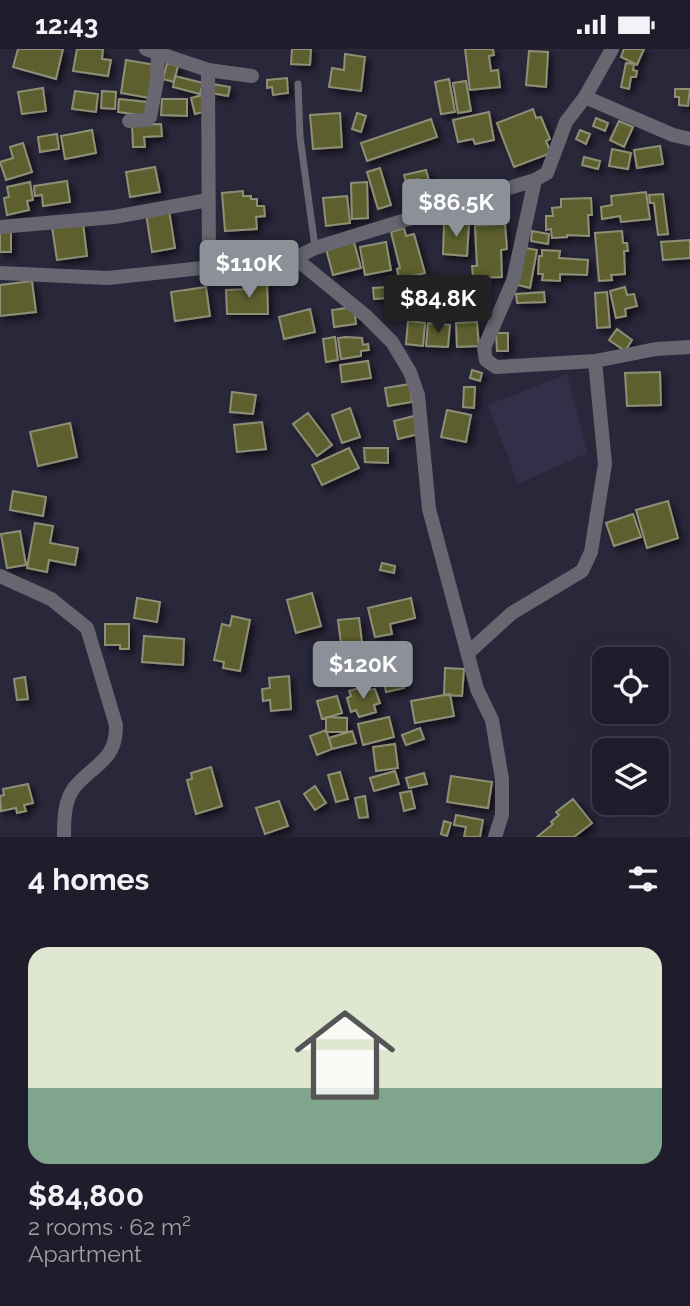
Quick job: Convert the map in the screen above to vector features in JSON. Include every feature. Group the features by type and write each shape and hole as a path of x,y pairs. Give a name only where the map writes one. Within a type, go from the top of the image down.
{"street":[{"path":"0,272 108,278 295,258 315,248 535,180 547,173 566,123 585,97 611,49"},
{"path":"129,121 147,120 150,117 157,81 153,51 208,70 252,76"},
{"path":"208,70 209,269"},
{"path":"585,97 673,135 690,139"},
{"path":"535,180 513,281 484,348 486,360 496,367 595,361 656,349 690,347"},
{"path":"0,227 114,217 208,200"},
{"path":"295,258 366,316 393,342 410,372 418,395 429,509 477,689 492,720 502,779 502,815 495,837"},
{"path":"468,653 512,613 582,571 591,552 605,464 595,361"},
{"path":"0,576 51,599 87,628 116,725 117,741 108,757 73,789 65,812 64,837"}],"lane":[{"path":"298,84 300,137 315,248"}],"shaded area":[{"path":"567,374 587,453 518,484 488,405"}],"building":[{"path":"18,49 63,49 56,79 13,67"},
{"path":"77,49 103,49 102,59 111,60 108,76 73,71"},
{"path":"292,49 311,49 310,65 291,64"},
{"path":"465,49 493,49 494,55 489,56 491,71 498,70 500,87 470,90"},
{"path":"624,49 644,49 637,65 621,57"},
{"path":"529,51 548,52 546,87 526,85"},
{"path":"345,54 365,57 361,91 329,87 332,68 344,70"},
{"path":"126,60 156,65 150,98 121,93"},
{"path":"167,63 178,66 174,82 163,79"},
{"path":"626,63 634,64 633,70 637,71 636,77 631,77 629,89 621,87"},
{"path":"175,76 203,83 200,94 173,87"},
{"path":"287,78 288,93 273,95 272,87 267,88 267,80"},
{"path":"449,79 455,112 441,114 435,82"},
{"path":"466,81 471,111 458,113 453,83"},
{"path":"213,84 230,87 228,96 211,93"},
{"path":"43,88 46,111 22,114 18,92"},
{"path":"675,89 690,89 688,106 679,105"},
{"path":"75,91 98,94 96,112 72,109"},
{"path":"102,91 116,92 115,109 101,108"},
{"path":"203,95 207,111 195,114 191,98"},
{"path":"119,99 147,102 145,116 118,112"},
{"path":"162,99 187,99 187,116 161,115"},
{"path":"533,109 536,118 541,117 550,139 546,141 551,153 514,167 497,123"},
{"path":"489,112 494,140 475,144 473,139 458,142 453,120"},
{"path":"340,113 342,147 313,149 310,115"},
{"path":"357,113 366,116 361,132 352,129"},
{"path":"596,118 608,123 605,131 593,126"},
{"path":"431,119 437,137 367,161 361,143"},
{"path":"619,121 633,127 624,147 610,140"},
{"path":"161,124 162,136 144,137 145,147 133,147 132,125"},
{"path":"92,130 96,153 65,159 61,136"},
{"path":"580,130 590,134 586,144 576,139"},
{"path":"57,134 59,149 40,152 38,137"},
{"path":"23,143 32,172 6,180 0,162 13,158 10,147"},
{"path":"660,146 663,164 637,168 634,150"},
{"path":"612,149 631,153 628,169 609,166"},
{"path":"584,157 600,161 598,169 582,165"},
{"path":"155,167 160,192 130,197 126,172"},
{"path":"380,168 391,205 378,209 367,172"},
{"path":"426,170 431,188 421,191 418,179 413,180 416,191 409,193 404,175"},
{"path":"67,181 70,202 43,206 42,195 35,196 34,186"},
{"path":"30,182 33,200 27,201 29,210 7,215 4,198 9,197 7,187"},
{"path":"367,182 368,218 352,219 351,183"},
{"path":"243,191 243,196 257,199 257,206 264,206 265,216 256,217 257,229 225,231 222,193"},
{"path":"646,192 650,219 621,222 620,216 602,219 601,207 612,205 611,196"},
{"path":"663,194 668,234 658,235 654,203 650,203 649,195"},
{"path":"347,196 350,223 326,226 323,198"},
{"path":"591,198 592,215 588,215 589,236 567,235 552,238 551,229 546,230 546,216 553,216 552,208 561,207 561,199"},
{"path":"169,210 175,248 152,252 146,214"},
{"path":"83,223 87,256 57,260 52,227"},
{"path":"444,223 469,224 467,256 443,254"},
{"path":"505,224 507,249 501,250 502,277 473,278 472,266 477,266 475,226"},
{"path":"0,228 11,228 11,252 0,252"},
{"path":"404,228 406,236 414,234 425,273 399,279 397,269 400,268 391,232"},
{"path":"532,231 549,234 548,244 531,241"},
{"path":"622,231 623,243 627,243 628,251 624,251 625,274 611,275 612,280 599,281 595,233"},
{"path":"690,240 690,258 663,260 661,242"},
{"path":"354,242 361,268 333,275 326,249"},
{"path":"386,242 391,270 365,275 360,247"},
{"path":"525,248 537,250 530,288 518,285"},
{"path":"542,250 560,251 559,258 588,260 587,275 560,274 560,281 542,280 543,274 538,274"},
{"path":"267,280 268,314 227,314 226,290 251,289 251,281"},
{"path":"32,281 36,312 0,316 0,285"},
{"path":"414,281 446,283 445,302 417,300"},
{"path":"402,286 403,297 374,299 373,288"},
{"path":"206,287 210,316 175,321 171,292"},
{"path":"625,287 627,295 634,294 637,306 625,309 626,316 616,318 610,291"},
{"path":"544,292 545,302 517,303 516,294"},
{"path":"607,292 610,327 597,328 595,293"},
{"path":"354,307 356,324 334,327 332,310"},
{"path":"310,309 315,332 284,339 279,317"},
{"path":"408,321 425,323 423,346 406,344"},
{"path":"477,322 479,346 457,347 456,323"},
{"path":"428,323 450,325 448,347 426,346"},
{"path":"617,329 632,340 625,351 609,340"},
{"path":"496,333 508,333 508,351 497,351"},
{"path":"335,337 338,360 326,362 323,339"},
{"path":"338,338 362,338 363,345 368,344 369,350 361,351 361,356 341,359"},
{"path":"368,361 371,378 342,382 340,365"},
{"path":"472,370 482,373 480,381 470,378"},
{"path":"660,372 661,405 627,406 625,373"},
{"path":"410,384 412,402 388,406 385,388"},
{"path":"464,387 475,387 474,408 463,407"},
{"path":"232,392 256,395 253,414 230,412"},
{"path":"350,408 360,437 342,443 332,415"},
{"path":"447,410 471,415 466,442 441,437"},
{"path":"308,413 332,445 317,456 293,424"},
{"path":"414,416 419,434 398,439 394,421"},
{"path":"262,422 266,449 237,452 234,425"},
{"path":"70,423 77,457 38,466 30,432"},
{"path":"349,448 359,468 322,485 312,465"},
{"path":"364,448 388,448 388,463 365,462"},
{"path":"13,491 46,497 43,516 10,510"},
{"path":"668,501 678,538 647,548 636,510"},
{"path":"633,514 641,537 614,546 606,523"},
{"path":"35,523 53,526 50,543 78,548 75,565 49,560 47,572 27,568"},
{"path":"20,531 26,565 7,568 1,534"},
{"path":"382,563 395,566 394,573 380,570"},
{"path":"312,593 321,626 296,633 287,600"},
{"path":"137,598 160,602 157,622 134,618"},
{"path":"411,598 415,618 390,624 392,634 375,637 368,608"},
{"path":"232,616 250,620 240,671 223,668 224,662 214,660 222,624 230,626"},
{"path":"359,618 363,650 342,652 338,620"},
{"path":"105,624 129,624 129,649 120,649 120,645 105,645"},
{"path":"144,636 184,639 183,665 142,662"},
{"path":"399,664 404,688 386,692 381,667"},
{"path":"445,668 464,669 462,696 444,695"},
{"path":"289,676 291,709 271,711 270,700 263,701 262,689 270,688 269,678"},
{"path":"25,677 28,699 17,700 14,679"},
{"path":"369,685 370,690 375,689 380,703 374,705 376,712 359,717 356,710 351,712 347,698 351,696 349,691"},
{"path":"450,694 454,716 415,723 411,701"},
{"path":"337,696 342,713 322,719 317,701"},
{"path":"326,717 347,718 347,732 326,732"},
{"path":"389,717 394,737 363,745 358,724"},
{"path":"420,728 424,739 406,745 402,735"},
{"path":"326,730 332,749 317,755 310,736"},
{"path":"352,731 356,743 332,749 329,738"},
{"path":"395,744 398,768 376,771 373,747"},
{"path":"211,767 222,806 196,814 187,780 192,779 191,773"},
{"path":"395,771 399,784 374,791 370,778"},
{"path":"340,772 348,799 336,802 328,775"},
{"path":"424,773 427,784 409,788 406,778"},
{"path":"451,776 492,782 488,808 447,802"},
{"path":"28,784 33,803 24,805 26,811 17,813 16,808 1,811 0,796 4,795 3,789"},
{"path":"315,786 326,803 315,810 304,794"},
{"path":"411,791 415,808 404,811 400,793"},
{"path":"365,796 368,817 359,818 355,798"},
{"path":"573,799 592,823 574,837 537,837 553,824 551,822 559,815 556,812"},
{"path":"279,801 288,826 265,834 256,808"},
{"path":"456,815 483,820 480,837 464,837 466,827 454,825"},
{"path":"444,821 451,823 447,836 441,834"}]}
